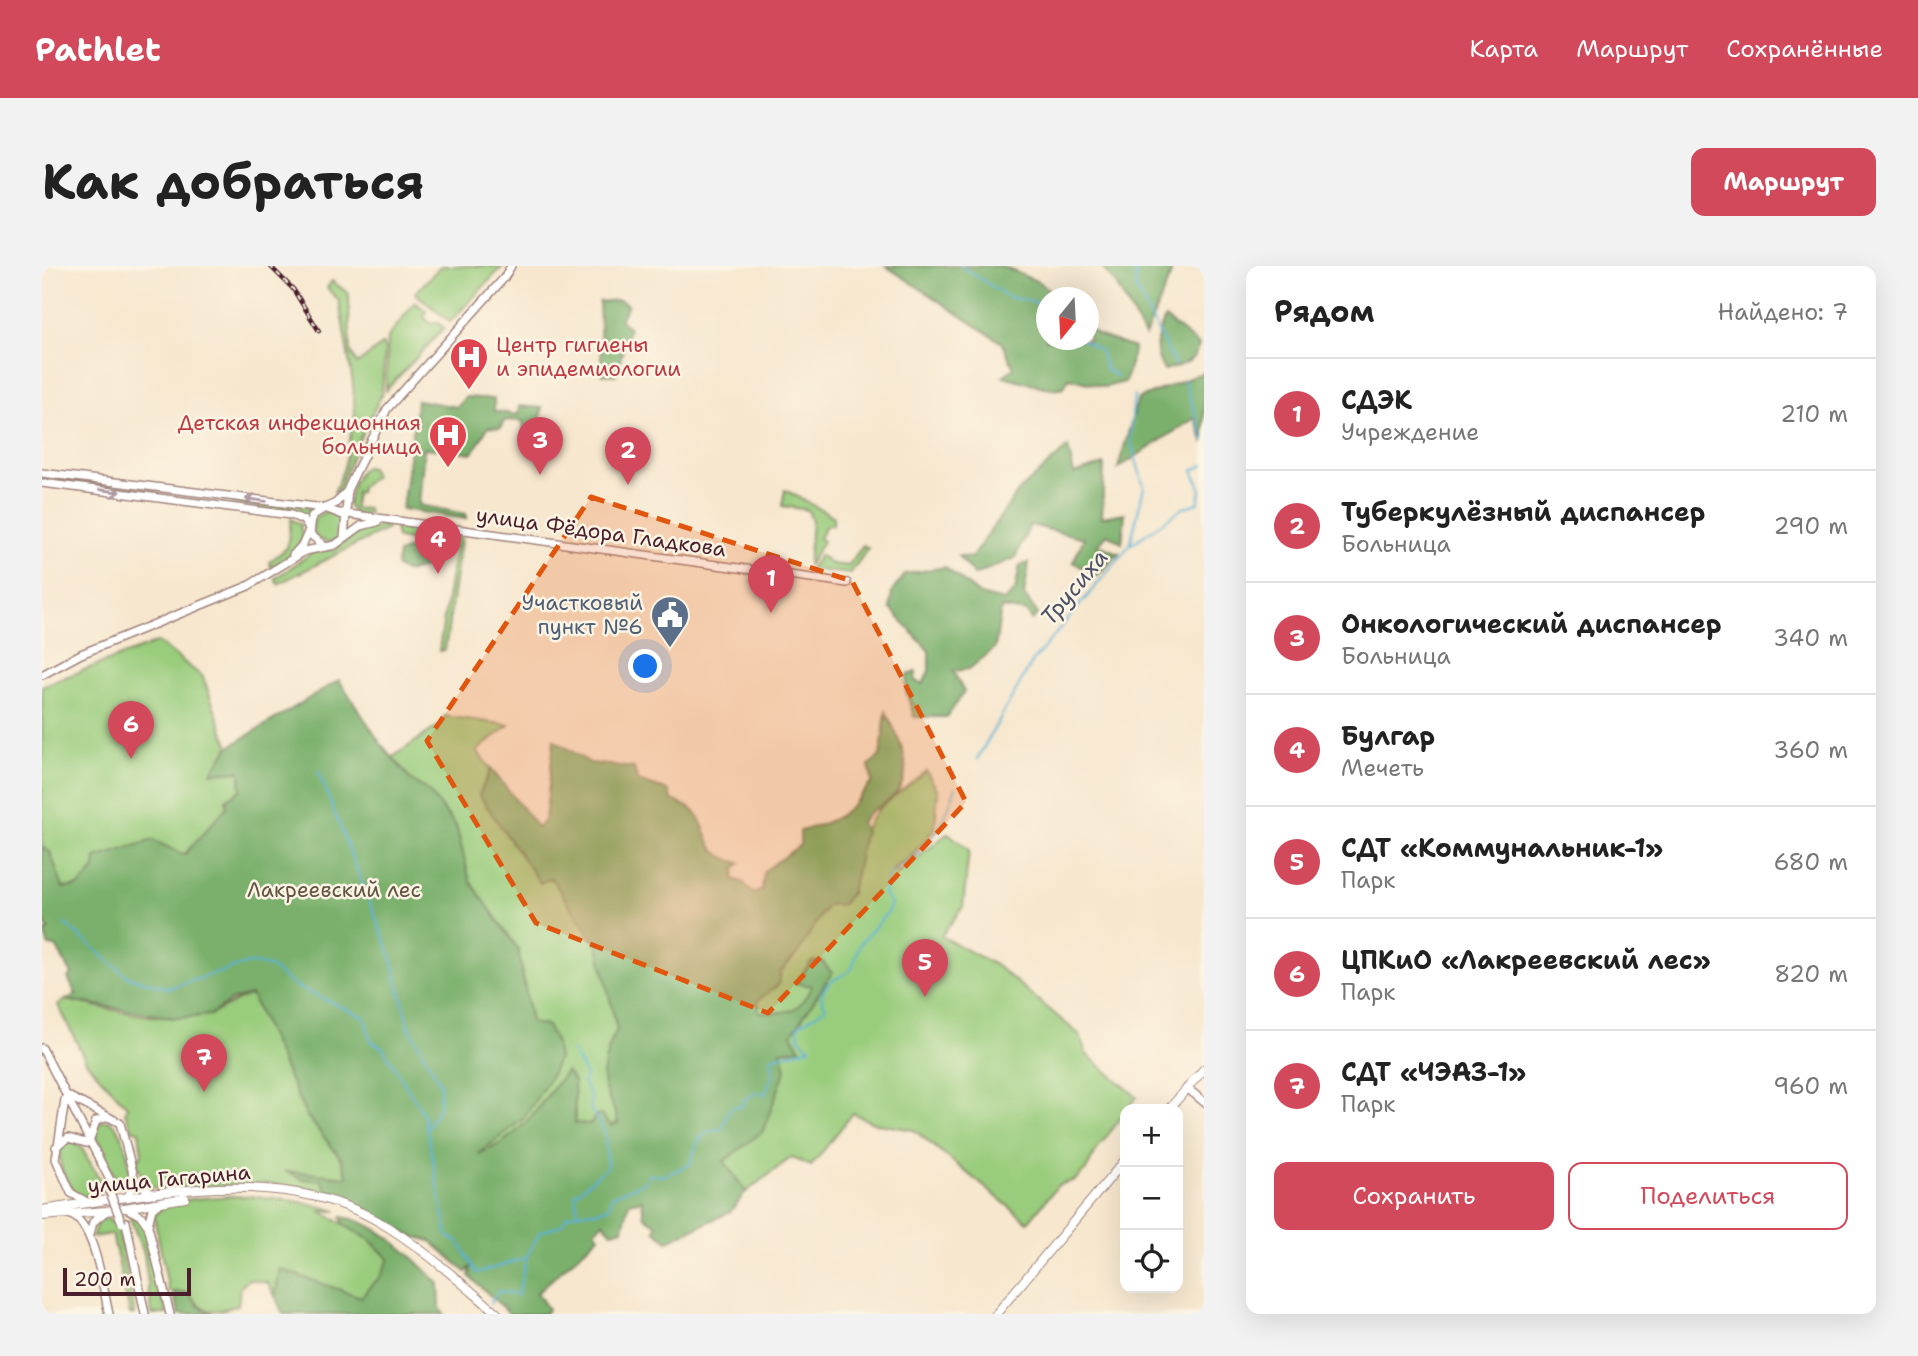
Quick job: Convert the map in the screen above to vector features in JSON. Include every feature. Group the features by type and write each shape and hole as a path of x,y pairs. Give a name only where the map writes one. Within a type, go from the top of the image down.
{"main road":[{"path":"143,625 220,593 280,564 299,550 312,516 337,503 348,488 391,402 505,278 511,266"},
{"path":"42,473 325,508 344,515"},
{"path":"42,482 291,515 303,520 315,541 323,546"},
{"path":"158,498 159,488"},
{"path":"42,672 79,650 248,586 305,551 335,545 344,538 347,531 344,515 348,488"},
{"path":"227,507 228,496"},
{"name":"улица Фёдора Гладкова","path":"344,515 847,583"},
{"name":"улица Фёдора Гладкова","path":"344,538 361,526 392,522"},
{"path":"42,1048 109,1184 124,1223 143,1314"},
{"path":"42,1057 66,1098 114,1118 122,1129 135,1181 159,1199 152,1209 148,1226"},
{"path":"1173,1104 1204,1069"},
{"path":"1187,1088 1204,1102"},
{"path":"66,1098 56,1159 68,1187 80,1200 93,1204"},
{"path":"88,1141 96,1121 114,1118"},
{"path":"56,1148 68,1138 88,1141"},
{"path":"996,1314 1120,1166"},
{"path":"135,1181 125,1204 141,1216 148,1226 170,1314"},
{"path":"63,1207 68,1187"},
{"name":"улица Гагарина","path":"42,1210 258,1192 339,1206"},
{"name":"улица Гагарина","path":"42,1216 106,1211 125,1204"},
{"path":"339,1206 396,1238 491,1314"},
{"path":"339,1206 374,1219 407,1239 498,1314"},
{"path":"90,1236 93,1222 106,1211"},
{"path":"70,1215 79,1219 90,1236 109,1314"}],"highlighted area":[{"path":"591,497 852,581 966,802 768,1013 536,923 427,741"}],"green space":[{"path":"441,266 503,266 450,322 415,293"},
{"path":"886,266 1001,266 1046,287 1036,287 1036,350 1099,350 1099,335 1134,348 1125,382 1105,387 1069,378 1064,387 1052,389 1003,376 1014,368 1002,343"},
{"path":"1101,266 1171,266 1171,274 1145,336 1116,284"},
{"path":"332,281 349,294 350,350 357,364 383,344 385,349 382,394 356,446 338,493 334,493 344,467 355,414 353,384 339,301 327,288"},
{"path":"619,300 628,305 620,319 629,328 616,375 602,375 599,302"},
{"path":"415,302 426,311 424,317 430,323 437,322 444,328 386,390 388,337"},
{"path":"1165,318 1199,345 1194,356 1186,363 1164,370 1158,357 1157,344"},
{"path":"1204,372 1204,443 1195,418 1118,468 1138,399"},
{"path":"465,397 494,399 494,411 518,415 519,406 542,408 540,420 534,421 533,435 524,434 523,421 505,420 500,428 488,427 473,453 424,448 419,505 466,514 466,519 402,509 417,400 457,407"},
{"path":"1068,447 1074,474 1104,464 1102,517 1125,513 1122,543 1107,534 1098,545 1119,553 1097,576 1073,562 1084,538 1030,525 1015,558 974,575 958,556 971,558 1018,492"},
{"path":"365,467 371,468 374,477 361,487 360,493 356,492 354,506 356,509 367,508 369,514 354,514 348,505 350,495 355,479"},
{"path":"42,474 156,490 155,493 42,480"},
{"path":"785,490 833,516 833,525 826,525 819,538 823,541 808,566 812,521 808,510 782,506"},
{"path":"233,499 312,508 304,519 291,512 233,504"},
{"path":"328,512 339,516 343,527 339,538 328,542 317,538 313,527 317,516"},
{"path":"291,519 300,524 303,539 291,555 271,567 269,562 287,548"},
{"path":"386,524 387,529 278,584 275,578 315,550 334,550 362,530"},
{"path":"395,527 457,535 461,539 445,650 439,651 455,547 397,538"},
{"path":"863,545 868,548 850,574 810,569 820,555 831,564 848,566"},
{"path":"407,549 431,552 431,562 413,571 400,569 396,566 398,554"},
{"path":"1029,563 1024,595 1038,614 1032,620 1027,612 1001,608 995,648 969,669 953,671 964,692 947,717 914,717 906,691 907,675 916,672 915,681 923,684 929,671 929,651 890,608 892,592 905,574 945,567 980,595 1004,601 1015,591 1020,565"},
{"path":"158,642 203,677 229,747 212,772 240,771 241,790 227,800 227,807 184,855 95,869 79,887 63,888 50,852 42,847 42,686"},
{"name":"Лакреевский лес","path":"339,680 381,744 412,781 427,790 456,826 470,881 518,949 531,1023 547,1026 556,1043 558,1059 549,1079 523,1119 478,1154 493,1148 518,1130 566,1071 574,1081 575,1123 591,1124 595,1116 601,1115 611,1126 618,1123 604,1085 606,1057 617,1030 598,946 551,878 540,883 479,795 491,769 538,828 545,819 554,740 590,763 634,768 638,781 669,791 671,799 695,812 714,849 728,859 740,863 735,869 734,879 744,883 753,894 762,890 764,871 800,845 800,831 834,819 855,802 872,782 869,765 880,756 886,712 901,745 904,778 890,799 872,811 861,823 865,831 855,879 848,897 843,904 827,905 797,954 781,971 778,985 758,1000 759,1012 792,1010 802,1002 812,986 796,983 811,962 822,961 832,973 792,1034 800,1048 781,1051 786,1069 763,1131 724,1161 746,1192 730,1212 668,1241 655,1231 657,1225 644,1216 642,1200 629,1203 623,1229 612,1232 603,1222 595,1230 599,1236 537,1293 548,1309 545,1314 510,1314 469,1276 471,1267 466,1272 431,1241 408,1235 375,1214 329,1192 321,1180 303,1179 285,1171 348,1177 341,1158 306,1115 251,995 232,1000 210,1015 175,1018 66,1000 76,994 68,978 72,974 56,947 49,946 44,933 49,930 42,918 42,847 50,852 63,888 79,886 95,869 96,858 153,840 184,855 227,807 226,800 241,790 240,771 211,773 229,747"},
{"path":"444,716 509,725 477,751 491,769 479,795 541,882 551,877 598,946 617,1030 609,1049 603,1079 618,1123 611,1126 575,1123 574,1081 566,1071 516,1132 491,1149 476,1155 531,1023 518,949 470,881 456,826 427,790 412,781 393,757 441,724"},
{"path":"926,771 938,791 935,828 910,858 893,869 900,872 948,833 969,850 963,907 941,936 997,966 1080,1035 1086,1054 1137,1097 1132,1104 1120,1104 1120,1119 1097,1149 1086,1170 1075,1180 1058,1185 1028,1222 914,1130 873,1123 853,1113 811,1166 792,1157 746,1192 724,1161 763,1131 780,1051 832,973 797,983 813,986 802,1002 792,1010 759,1012 757,1000 778,985 781,971 797,954 827,904 851,894 863,835 874,814"},
{"path":"251,995 306,1115 341,1158 349,1177 303,1179 321,1180 329,1192 266,1183 164,1190 146,1186 135,1161 142,1155 139,1131 133,1130 125,1113 127,1106 87,1063 58,1005 66,1000 172,1018 211,1014"},
{"path":"110,1121 116,1126 124,1143 129,1163 130,1190 126,1191 126,1186 118,1185 96,1135 98,1123"},
{"path":"70,1141 81,1147 104,1187 99,1190 98,1196 79,1196 66,1179 61,1167 60,1147"},
{"path":"229,1196 283,1199 337,1211 321,1211 370,1240 389,1259 381,1276 361,1298 280,1270 275,1296 268,1283 249,1279 240,1288 238,1305 215,1311 204,1308 188,1292 169,1292 154,1216 167,1205 177,1202"},
{"path":"137,1216 145,1225 167,1314 152,1314 144,1253 130,1218"},
{"path":"341,1217 368,1225 419,1263 439,1284 440,1308 444,1314 283,1314 275,1296 280,1269 361,1297 381,1276 389,1259 370,1240 344,1225"},
{"path":"109,1218 110,1222 116,1221 135,1314 130,1314 112,1234 92,1237 98,1220"},
{"path":"173,1292 188,1292 198,1306 213,1314 179,1314"}],"waterway":[{"path":"961,266 1008,297 1036,303"},
{"path":"1136,266 1136,288 1175,365"},
{"path":"1099,349 1106,370 1117,376"},
{"path":"1184,380 1204,440"},
{"path":"1130,545 1144,487 1130,439 1134,396"},
{"name":"Трусиха","path":"977,759 1032,662 1130,545 1183,508 1198,503 1201,490 1193,470 1204,465"},
{"path":"318,771 392,959 409,1027 440,1083 439,1109 427,1127"},
{"name":"Трусиха","path":"490,1304 498,1291 518,1295 526,1258 540,1232 562,1225 567,1216 609,1207 612,1196 644,1182 649,1175 664,1176 690,1164 699,1140 707,1133 722,1129 728,1111 733,1106 741,1107 744,1100 756,1092 765,1094 773,1074 771,1058 810,1048 799,1038 798,1026 826,1008 821,998 826,987 852,969 860,944 887,913 891,904 884,894 888,875 915,856 939,829 956,787"},
{"path":"65,924 128,977 169,988 249,963 270,967 295,986 364,1017 371,1041 382,1047 424,1115 448,1237 458,1241 477,1273 526,1258"},
{"path":"572,1051 586,1075 583,1082 591,1097 590,1108 605,1133 607,1167 575,1194 578,1212"}],"railway":[{"path":"270,266 293,289 319,331"}],"place":[{"name":"Центр гигиены и эпидемиологии","path":"469,391"},
{"name":"Детская инфекционная больница","path":"448,469"},
{"name":"Онкологический диспансер","path":"540,475"},
{"name":"Туберкулёзный диспансер","path":"628,485"},
{"name":"Булгар","path":"438,574"},
{"name":"СДЭК","path":"771,613"},
{"name":"Участковый пункт №6","path":"670,649"},
{"name":"ЦПКиО «Лакреевский лес»","path":"131,759"},
{"name":"СДТ «Коммунальник-1»","path":"925,997"},
{"name":"СДТ «ЧЭАЗ-1»","path":"204,1092"}]}
